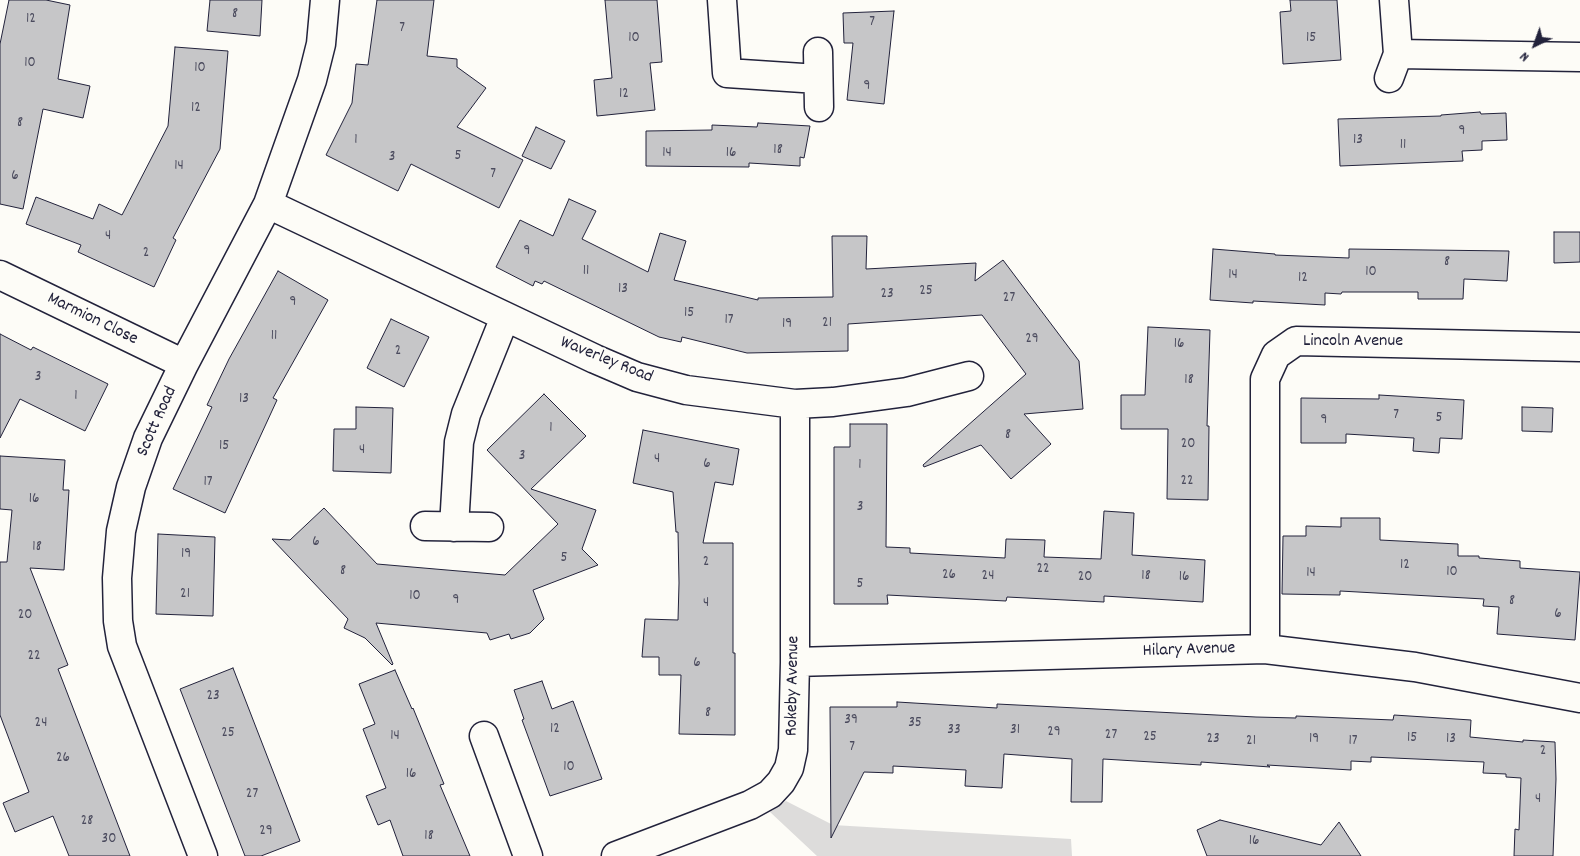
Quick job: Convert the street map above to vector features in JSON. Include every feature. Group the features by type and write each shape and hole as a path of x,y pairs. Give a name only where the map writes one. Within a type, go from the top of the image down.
{"street":[{"name":"Scott Road","path":"203,856 130,671 122,646 118,621 116,578 121,531 131,486 148,438 184,364 268,204 312,80 320,44 326,0"},
{"path":"722,0 726,73 818,79"},
{"path":"1394,0 1393,66 1580,57"},
{"path":"818,52 819,107"},
{"name":"Waverley Road","path":"268,204 505,317 638,377 686,390 795,404 833,402 907,392 969,375"},
{"name":"Marmion Close","path":"0,276 184,364"},
{"path":"454,527 458,442 466,414 505,317"},
{"name":"Lincoln Avenue","path":"1265,649 1265,379 1276,355 1296,341 1580,347"},
{"name":"Rokeby Avenue","path":"616,856 750,805 770,794 781,782 789,768 793,750 795,662 795,404"},
{"path":"425,526 489,528"},
{"name":"Hilary Avenue","path":"795,662 1265,649 1415,667 1580,698"},
{"path":"484,736 528,856"}],"shaded area":[{"path":"786,801 833,825 1071,839 1072,856 817,856 770,812"}],"building":[{"path":"9,0 46,0 70,5 58,79 90,86 83,118 43,109 23,209 0,204 0,44"},
{"path":"210,0 262,0 260,36 207,31"},
{"path":"377,0 434,0 427,56 457,59 457,67 486,88 457,127 523,160 499,208 411,164 398,191 326,155 352,103 356,64 368,65"},
{"path":"605,0 657,0 662,62 650,63 655,110 597,116 594,80 612,78"},
{"path":"1290,0 1337,0 1341,60 1283,64 1280,12 1291,11"},
{"path":"894,11 884,104 847,100 853,43 844,43 843,13"},
{"path":"175,47 228,51 220,149 173,238 176,240 154,287 78,252 81,245 26,224 36,197 93,219 99,204 122,215 168,126"},
{"path":"1480,112 1481,114 1506,113 1507,140 1482,141 1482,150 1462,151 1463,161 1340,166 1338,119 1441,116"},
{"path":"758,123 810,126 804,158 800,157 800,166 749,163 749,167 646,166 646,131 712,130 712,125 757,127"},
{"path":"536,127 565,141 551,169 522,156"},
{"path":"569,199 596,211 582,239 648,272 660,233 686,241 674,280 758,300 758,298 833,297 832,236 867,236 866,269 976,263 975,281 1003,260 1079,361 1083,409 1024,414 1051,444 1011,479 981,445 924,467 923,465 1026,374 982,315 848,324 848,351 747,353 682,337 681,342 659,337 544,281 542,284 535,281 533,286 496,267 520,220 553,236"},
{"path":"1554,232 1580,232 1580,262 1554,263"},
{"path":"1213,249 1275,255 1349,258 1349,249 1509,251 1507,281 1464,279 1463,299 1418,299 1418,292 1342,292 1341,294 1325,293 1325,305 1210,300"},
{"path":"278,271 328,300 273,398 277,400 225,513 173,489 212,407 207,405 229,359"},
{"path":"391,319 429,337 404,387 367,368"},
{"path":"1148,327 1210,330 1207,426 1209,426 1208,500 1167,499 1168,429 1121,429 1121,395 1145,395"},
{"path":"0,334 31,350 33,347 108,384 85,431 20,399 0,438"},
{"path":"544,394 586,436 531,489 596,510 582,549 598,565 533,590 544,619 530,633 511,639 509,634 490,640 487,633 376,623 392,665 365,638 344,628 348,619 272,539 290,540 324,508 377,564 505,575 558,524 487,450"},
{"path":"1379,395 1464,400 1462,439 1440,438 1439,453 1413,451 1414,438 1346,434 1346,443 1301,443 1301,398 1379,399"},
{"path":"356,407 393,408 391,473 333,471 334,429 356,429"},
{"path":"1522,407 1553,408 1552,432 1522,431"},
{"path":"850,424 887,424 886,547 910,548 910,553 1005,558 1006,539 1045,540 1044,557 1101,559 1104,511 1134,513 1132,555 1205,560 1203,602 1104,596 1104,602 1007,597 1006,601 887,595 888,604 834,604 834,447 850,447"},
{"path":"643,430 739,449 733,485 715,482 703,543 733,543 735,735 679,734 681,675 659,675 659,657 642,657 645,619 678,620 679,583 678,532 676,532 673,492 633,483"},
{"path":"0,456 65,460 63,490 69,490 64,570 30,568 68,665 58,669 130,856 69,856 53,816 15,832 3,803 29,792 0,715 0,562 7,562 12,510 0,509"},
{"path":"1341,518 1380,518 1380,540 1458,544 1458,556 1479,556 1479,558 1520,561 1520,568 1580,572 1575,640 1497,634 1499,607 1483,606 1484,599 1340,591 1340,595 1282,594 1283,536 1306,536 1306,526 1341,527"},
{"path":"158,534 215,537 213,616 156,614"},
{"path":"233,668 300,841 261,856 245,856 180,689"},
{"path":"395,670 413,708 444,784 440,785 470,856 403,856 390,820 378,825 366,796 386,788 363,729 375,724 359,684"},
{"path":"542,681 552,709 573,701 602,779 550,796 522,720 524,719 514,690"},
{"path":"897,702 997,708 997,704 1256,717 1296,718 1296,716 1393,720 1394,715 1471,720 1470,737 1523,742 1523,740 1555,742 1556,779 1553,856 1514,856 1515,829 1519,830 1521,778 1506,777 1506,774 1483,773 1484,762 1371,757 1371,762 1351,761 1351,770 1201,762 1201,765 1103,759 1102,802 1071,802 1072,759 1004,754 1002,788 965,786 966,770 893,766 893,773 864,772 831,838 830,707 897,707"},
{"path":"1220,820 1321,845 1339,822 1361,856 1207,856 1197,830"}]}
